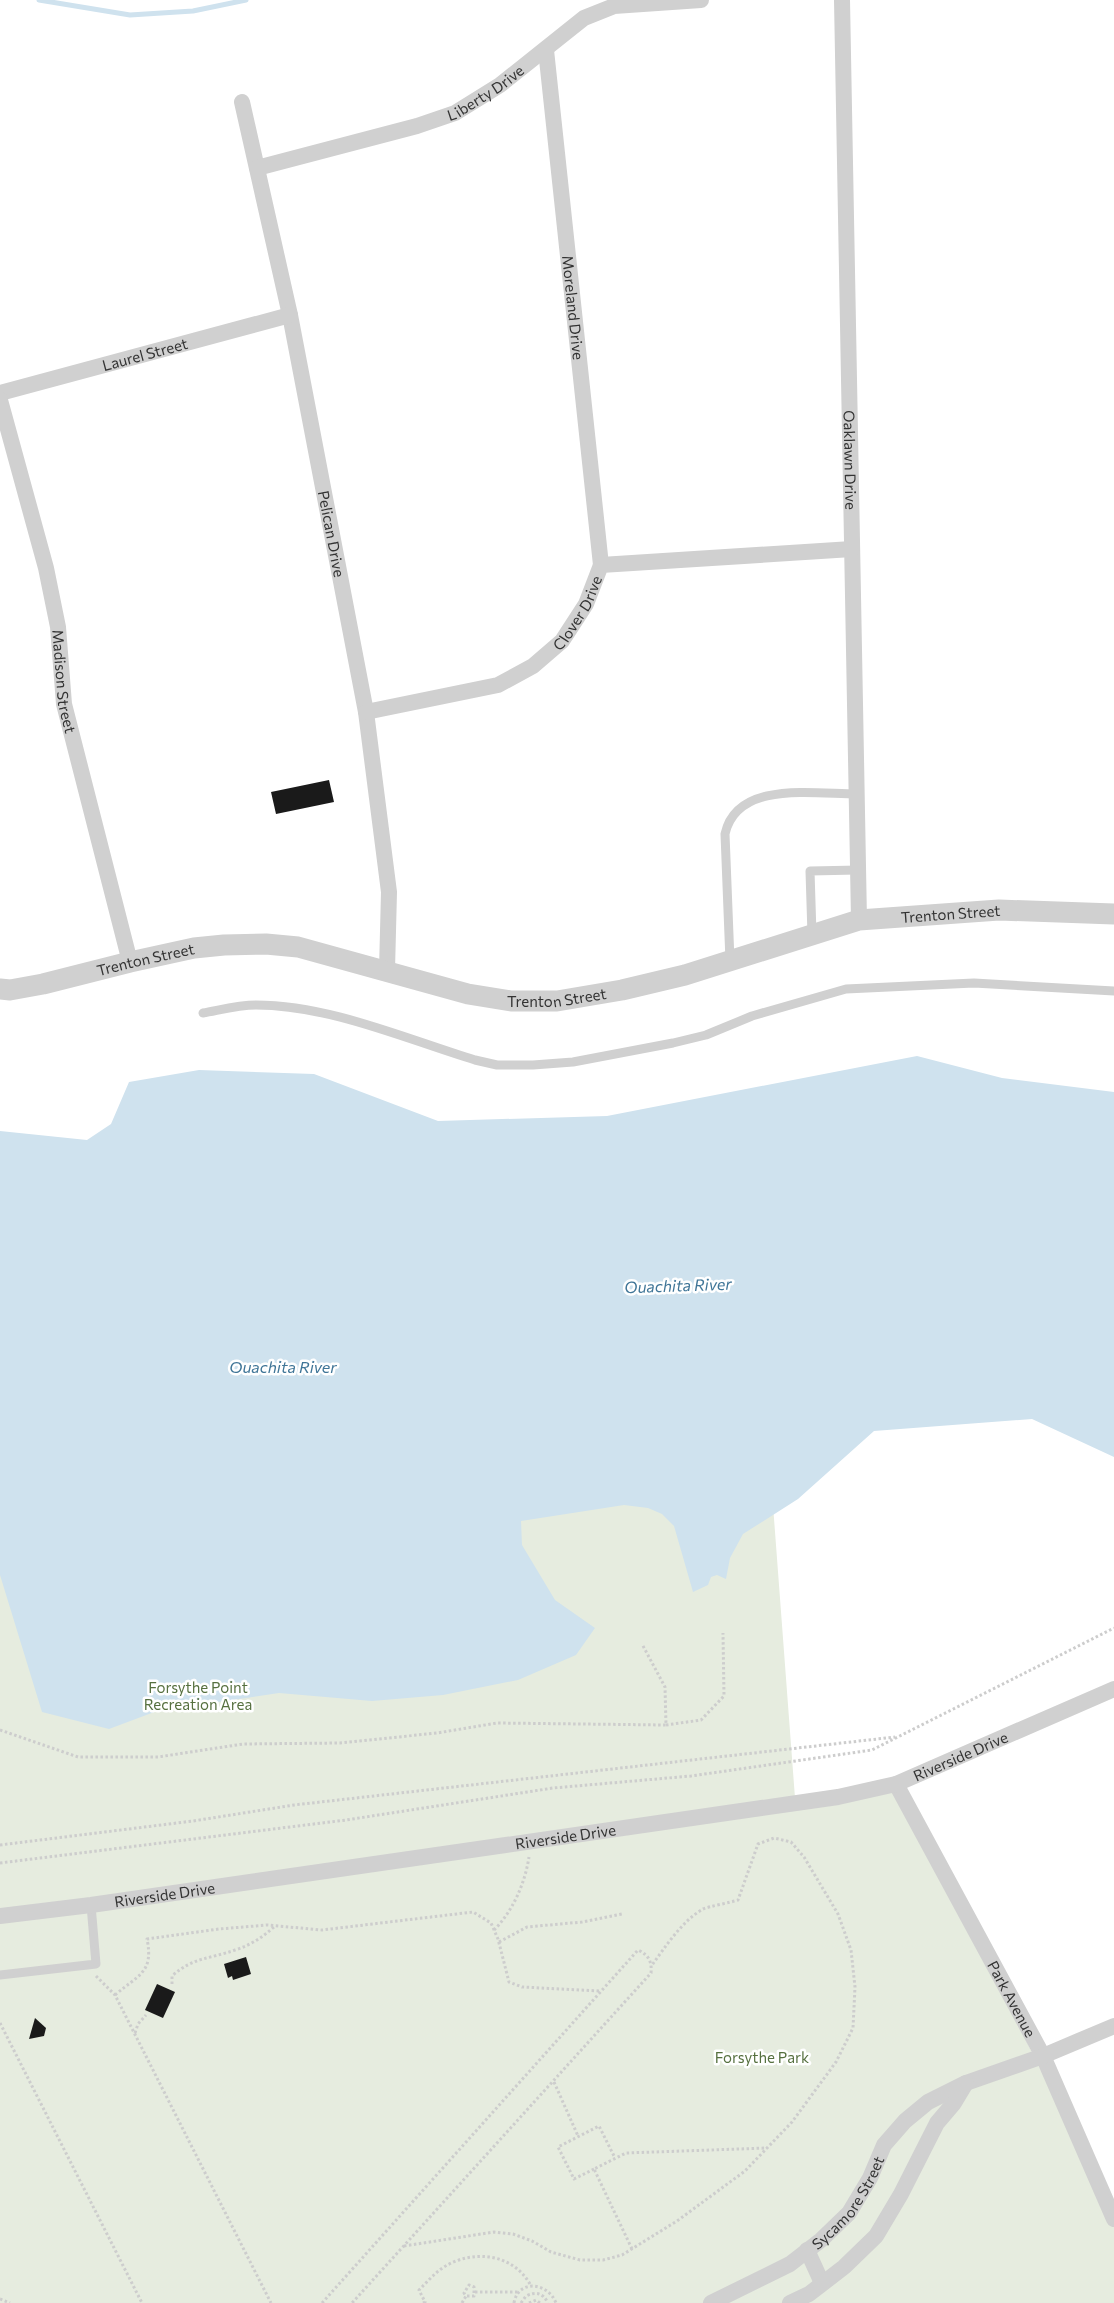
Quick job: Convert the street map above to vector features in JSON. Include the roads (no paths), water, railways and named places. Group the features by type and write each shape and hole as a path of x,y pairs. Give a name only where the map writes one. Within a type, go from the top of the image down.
{"street":[{"name":"Liberty Drive","path":"257,168 417,126 455,113 500,85 584,18 614,6 701,0"},
{"name":"Oaklawn Drive","path":"842,0 859,920"},
{"name":"Moreland Drive","path":"546,50 601,566"},
{"name":"Pelican Drive","path":"242,102 290,315 366,712 389,892 387,970"},
{"name":"Laurel Street","path":"0,392 290,315"},
{"name":"Madison Street","path":"0,400 46,568 58,627 64,704 130,962"},
{"name":"Clover Drive","path":"366,712 498,685 533,666 562,641 586,604 601,566 852,549"},
{"name":"Trenton Street","path":"0,989 10,990 43,984 194,948 266,944 298,947 387,970 468,994 511,1001 556,1000 622,990 730,961 859,920 999,910 1114,914"},
{"name":"Riverside Drive","path":"0,1916 91,1905 838,1798 896,1784 1114,1689"},
{"name":"Park Avenue","path":"896,1784 1043,2056 1114,2219"},
{"name":"Sycamore Street","path":"711,2303 790,2264 849,2213 870,2178 884,2145 905,2121 928,2102 966,2083 1043,2056 1114,2026"},
{"path":"790,2303 809,2294 844,2267 876,2236 901,2194 914,2164 937,2123 954,2103 966,2083"},
{"path":"807,2250 822,2283"}],"lane":[{"path":"730,961 726,834 728,820 741,806 759,796 857,794"},
{"path":"812,936 810,871 858,870"},
{"path":"202,1013 255,1005 298,1008 324,1014 475,1060 497,1065 533,1065 573,1062 673,1043 706,1034 752,1016 846,989 958,982 1114,991"},
{"path":"0,1975 96,1964 91,1905"}],"water":[{"name":"Ouachita River","path":"917,1056 1002,1078 1114,1092 1114,1457 1032,1419 874,1431 798,1499 743,1534 730,1558 726,1579 717,1575 711,1577 708,1585 693,1592 674,1526 662,1514 648,1508 624,1505 521,1521 522,1545 555,1600 595,1628 576,1655 518,1680 443,1695 372,1701 279,1693 157,1711 109,1729 42,1712 0,1575 0,1131 87,1140 111,1124 129,1082 199,1070 314,1074 438,1121 607,1116"}],"waterway":[{"path":"39,0 130,15 193,11 246,0"}],"park label":[{"name":"Forsythe Point Recreation Area","path":"198,1696"},
{"name":"Forsythe Park","path":"762,2057"}]}
